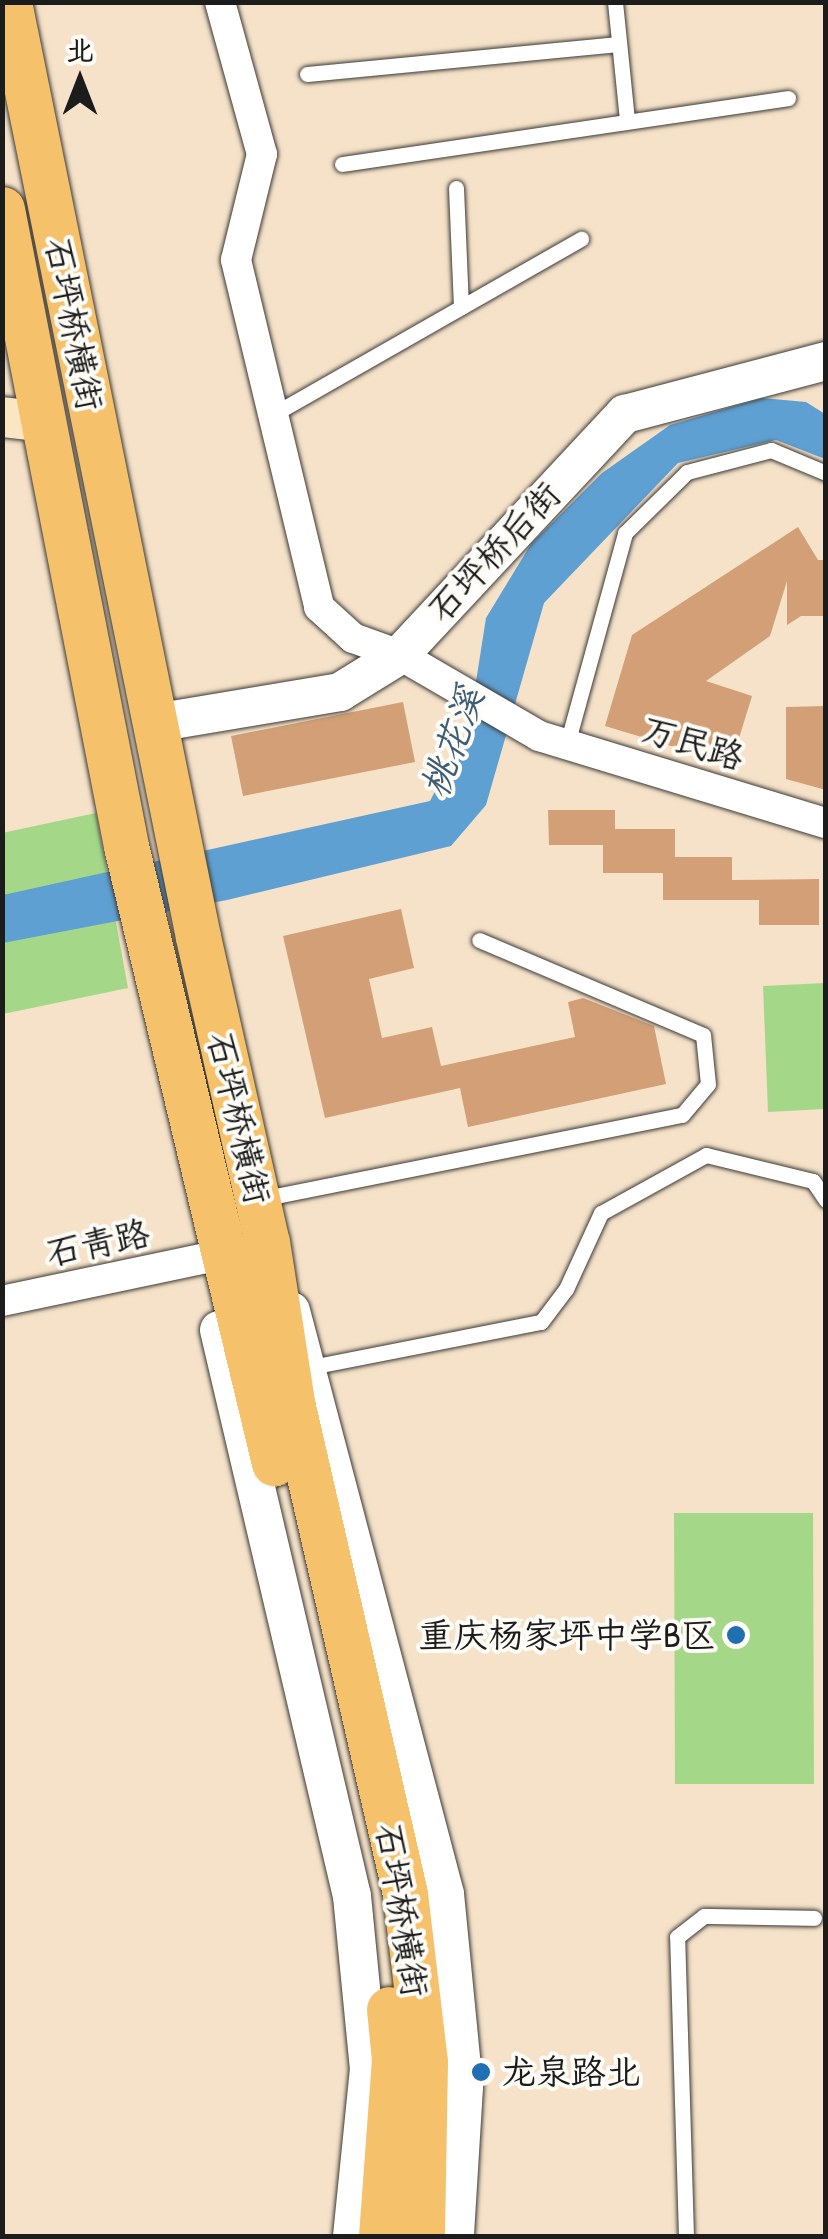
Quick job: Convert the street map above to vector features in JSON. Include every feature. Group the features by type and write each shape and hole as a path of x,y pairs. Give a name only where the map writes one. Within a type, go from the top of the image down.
{"main road":[{"name":"石坪桥横街","path":"9,2 198,936 262,1221 292,1402 405,1894 425,2062 422,2236"},
{"name":"石坪桥横街","path":"2,209 24,420 378,1895 394,2060 381,2236"}],"street":[{"name":"万民路","path":"220,2 262,154 236,260 319,607 353,638 406,659 553,740 826,823"},
{"name":"石坪桥后街","path":"155,722 340,692 406,659 626,414 826,361"},
{"path":"207,1183 218,1327 352,1896 369,2069 352,2236"},
{"path":"262,1221 311,1367 445,1894 464,2088 455,2236"},
{"name":"石青路","path":"2,1302 210,1257"}],"lane":[{"path":"615,2 626,122"},
{"path":"306,74 619,44"},
{"path":"342,164 788,98"},
{"path":"456,188 461,307"},
{"path":"272,415 580,239"},
{"path":"553,740 626,534 688,472 771,450 826,473"},
{"path":"262,1221 682,1115 708,1084 702,1035 478,940"},
{"path":"311,1367 542,1322 566,1289 602,1212 706,1156 814,1181 826,1200"},
{"path":"686,2236 677,1937 704,1916 814,1918"}],"green space":[{"path":"96,813 128,988 3,1014 2,833"},
{"path":"825,983 825,1109 768,1112 763,986"},
{"path":"674,1513 813,1513 814,1784 675,1784"}],"water":[{"path":"762,398 806,402 825,414 825,459 776,440 678,463 544,603 486,805 451,846 227,900 3,943 3,895 430,801 469,726 486,618 531,544 602,473 670,425"}],"building":[{"path":"798,527 818,560 826,560 826,616 801,616 787,625 787,581 770,636 706,681 752,696 731,764 605,726 632,635"},
{"path":"403,702 415,762 243,796 231,736"},
{"path":"826,706 826,790 786,779 786,707"},
{"path":"548,810 615,810 615,829 675,829 675,857 732,857 732,880 819,879 819,925 759,925 759,900 663,900 663,873 603,873 603,845 549,845"},
{"path":"401,909 414,968 369,979 382,1038 432,1027 441,1066 575,1037 568,1002 583,998 654,1026 666,1084 468,1127 460,1088 325,1118 283,936"}],"place":[{"name":"重庆杨家坪中学B区","path":"736,1635"},
{"name":"龙泉路北","path":"481,2072"}],"water label":[{"name":"桃花溪","path":"452,742"}]}
